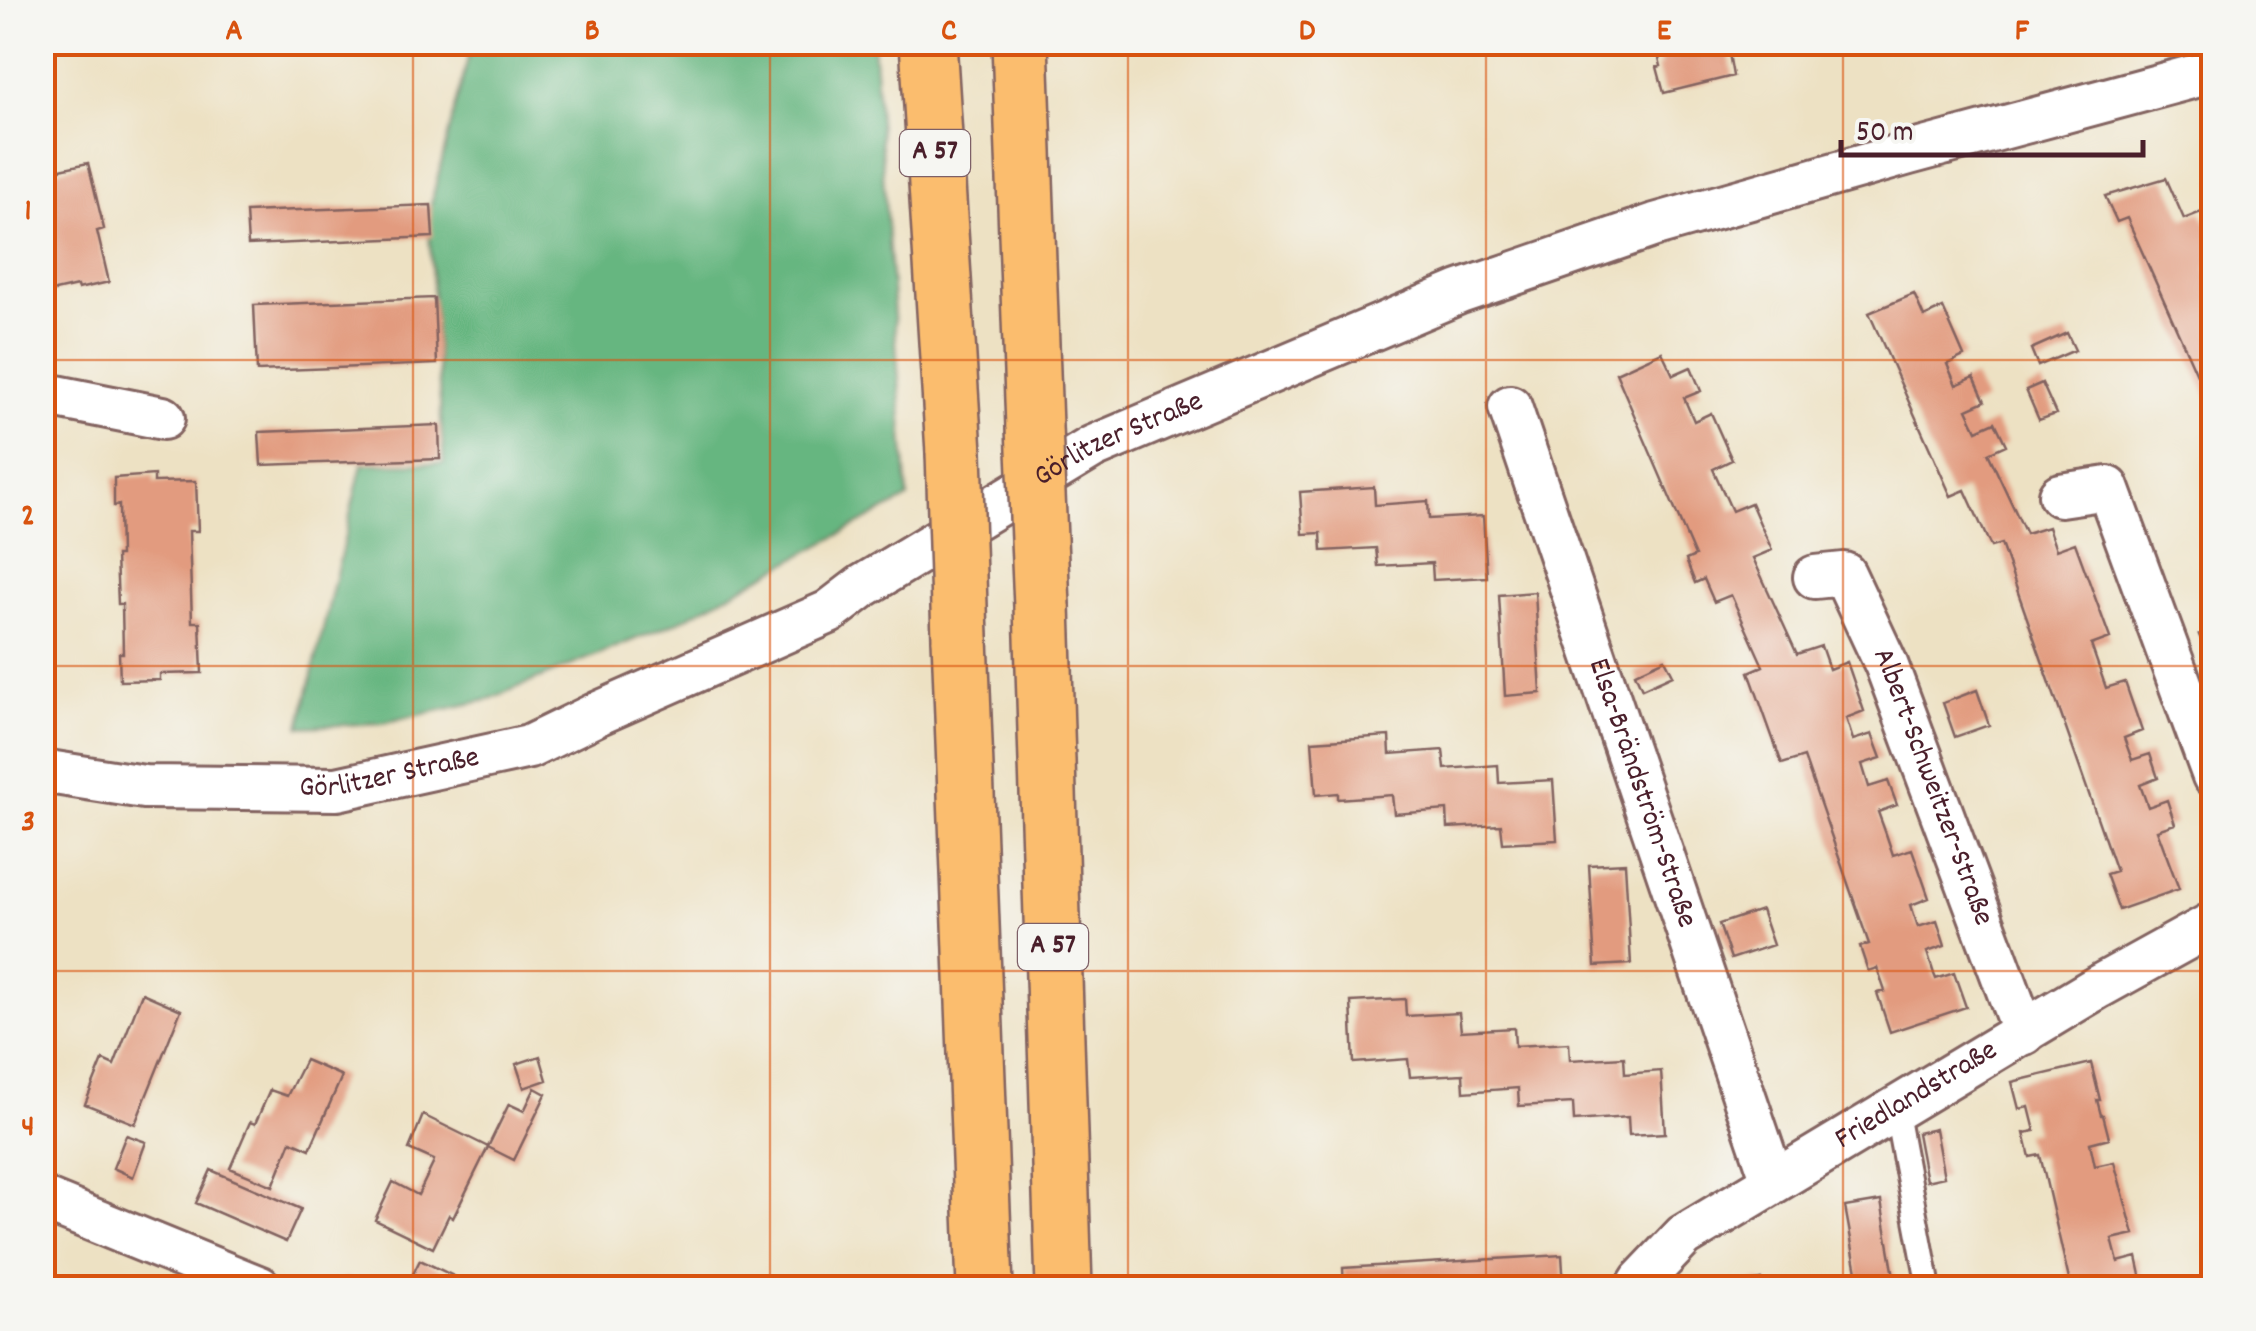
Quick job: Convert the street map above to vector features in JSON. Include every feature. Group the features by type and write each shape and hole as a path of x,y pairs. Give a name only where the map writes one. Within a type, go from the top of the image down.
{"highway":[{"name":"A 57","path":"928,42 954,452 985,1288"},
{"name":"A 57","path":"1020,42 1064,1288"}],"street":[{"name":"Görlitzer Straße","path":"42,772 144,787 336,790 529,747 829,612 864,586 1093,448 1460,292 1655,225 2214,71"},
{"path":"42,394 163,418"},
{"name":"Elsa-Brändström-Straße","path":"1510,407 1773,1180"},
{"path":"2060,495 2108,488 2214,776"},
{"name":"Albert-Schweitzer-Straße","path":"1815,577 1844,574 1886,664 2024,1033"},
{"name":"Friedlandstraße","path":"1638,1288 1684,1236 2098,987 2214,923"},
{"path":"42,1199 260,1288"}],"lane":[{"path":"1895,1108 1928,1288"}],"green space":[{"path":"472,43 873,43 908,498 677,622 487,700 382,723 300,727 362,464 444,463 428,215"}],"building":[{"path":"1655,42 1727,42 1733,76 1664,93"},
{"path":"88,163 104,229 97,231 109,282 42,294 42,173"},
{"path":"2166,178 2184,219 2201,212 2214,238 2214,265 2206,268 2214,285 2214,396 2208,399 2127,218 2117,222 2105,196"},
{"path":"431,205 433,237 248,245 246,212"},
{"path":"1914,294 1924,317 1943,308 1964,356 1947,364 1956,385 1974,377 1985,401 1967,409 1977,430 1995,422 2006,445 1988,453 2026,534 2048,527 2056,550 2075,543 2110,638 2091,645 2106,688 2125,682 2142,731 2124,738 2132,760 2150,754 2158,778 2140,785 2148,807 2167,800 2175,824 2157,830 2179,889 2119,910 2106,874 2116,871 2001,544 1991,547 1965,490 1951,496 1869,313"},
{"path":"434,298 437,364 257,371 254,305"},
{"path":"2067,333 2075,350 2038,366 2031,349"},
{"path":"1662,352 1673,375 1691,367 1701,391 1684,398 1694,421 1711,413 1732,460 1713,469 1732,511 1751,503 1772,550 1753,558 1797,654 1821,646 1829,669 1847,662 1864,711 1846,718 1853,740 1872,734 1881,758 1862,764 1869,787 1888,781 1897,805 1878,812 1893,855 1912,849 1929,898 1911,905 1918,927 1937,921 1945,946 1927,952 1936,979 1954,973 1966,1007 1890,1032 1877,993 1885,991 1877,968 1868,971 1860,947 1869,944 1804,757 1782,764 1749,672 1763,666 1731,595 1714,602 1704,579 1695,583 1686,560 1695,556 1616,373"},
{"path":"2042,383 2056,414 2039,420 2026,390"},
{"path":"439,425 440,459 261,465 259,432"},
{"path":"154,475 154,482 196,481 198,531 189,531 192,622 200,622 202,673 160,674 160,680 120,681 122,604 118,604 119,505 114,506 114,478"},
{"path":"1374,487 1375,505 1428,501 1429,519 1483,516 1487,577 1433,580 1432,563 1378,566 1376,548 1322,551 1321,533 1303,534 1300,492"},
{"path":"1535,592 1541,693 1505,696 1499,595"},
{"path":"2214,630 2214,649 2206,651 2199,635"},
{"path":"1665,659 1673,675 1642,689 1635,673"},
{"path":"1977,690 1989,725 1955,737 1943,703"},
{"path":"1389,736 1390,754 1443,750 1445,769 1498,765 1499,783 1553,780 1557,840 1503,843 1501,825 1448,828 1447,810 1394,814 1392,795 1338,799 1338,793 1316,795 1312,741"},
{"path":"1625,863 1631,964 1595,966 1589,865"},
{"path":"1761,910 1773,945 1731,959 1719,924"},
{"path":"142,993 181,1010 135,1124 85,1104 103,1060 114,1065"},
{"path":"1405,999 1406,1016 1459,1013 1461,1031 1514,1028 1515,1046 1569,1043 1570,1060 1624,1057 1625,1074 1661,1071 1665,1133 1629,1135 1628,1117 1574,1121 1573,1103 1519,1106 1518,1088 1464,1092 1463,1074 1410,1077 1408,1059 1354,1063 1351,1002"},
{"path":"540,1056 547,1080 524,1088 516,1064"},
{"path":"305,1060 342,1076 310,1149 291,1141 273,1186 230,1168 250,1122 255,1124 270,1090 287,1096"},
{"path":"2091,1063 2109,1138 2090,1143 2095,1166 2114,1162 2134,1234 2112,1239 2118,1262 2137,1257 2143,1284 2123,1288 2071,1288 2040,1155 2030,1157 2024,1133 2035,1131 2029,1107 2019,1109 2012,1082"},
{"path":"535,1088 546,1094 514,1160 488,1147 509,1104 524,1111"},
{"path":"423,1115 488,1147 453,1218 449,1215 433,1248 375,1220 393,1182 418,1195 433,1164 434,1160 409,1149"},
{"path":"1935,1129 1944,1177 1926,1181 1917,1133"},
{"path":"126,1135 146,1142 133,1177 113,1168"},
{"path":"211,1170 301,1209 286,1242 196,1203"},
{"path":"1881,1201 1896,1288 1860,1288 1845,1207"},
{"path":"1562,1255 1564,1288 1344,1288 1343,1268"},
{"path":"420,1260 458,1278 453,1288 406,1288"},
{"path":"344,1277 368,1288 338,1288"},
{"path":"1761,1280 1762,1288 1722,1288 1722,1287"}]}
